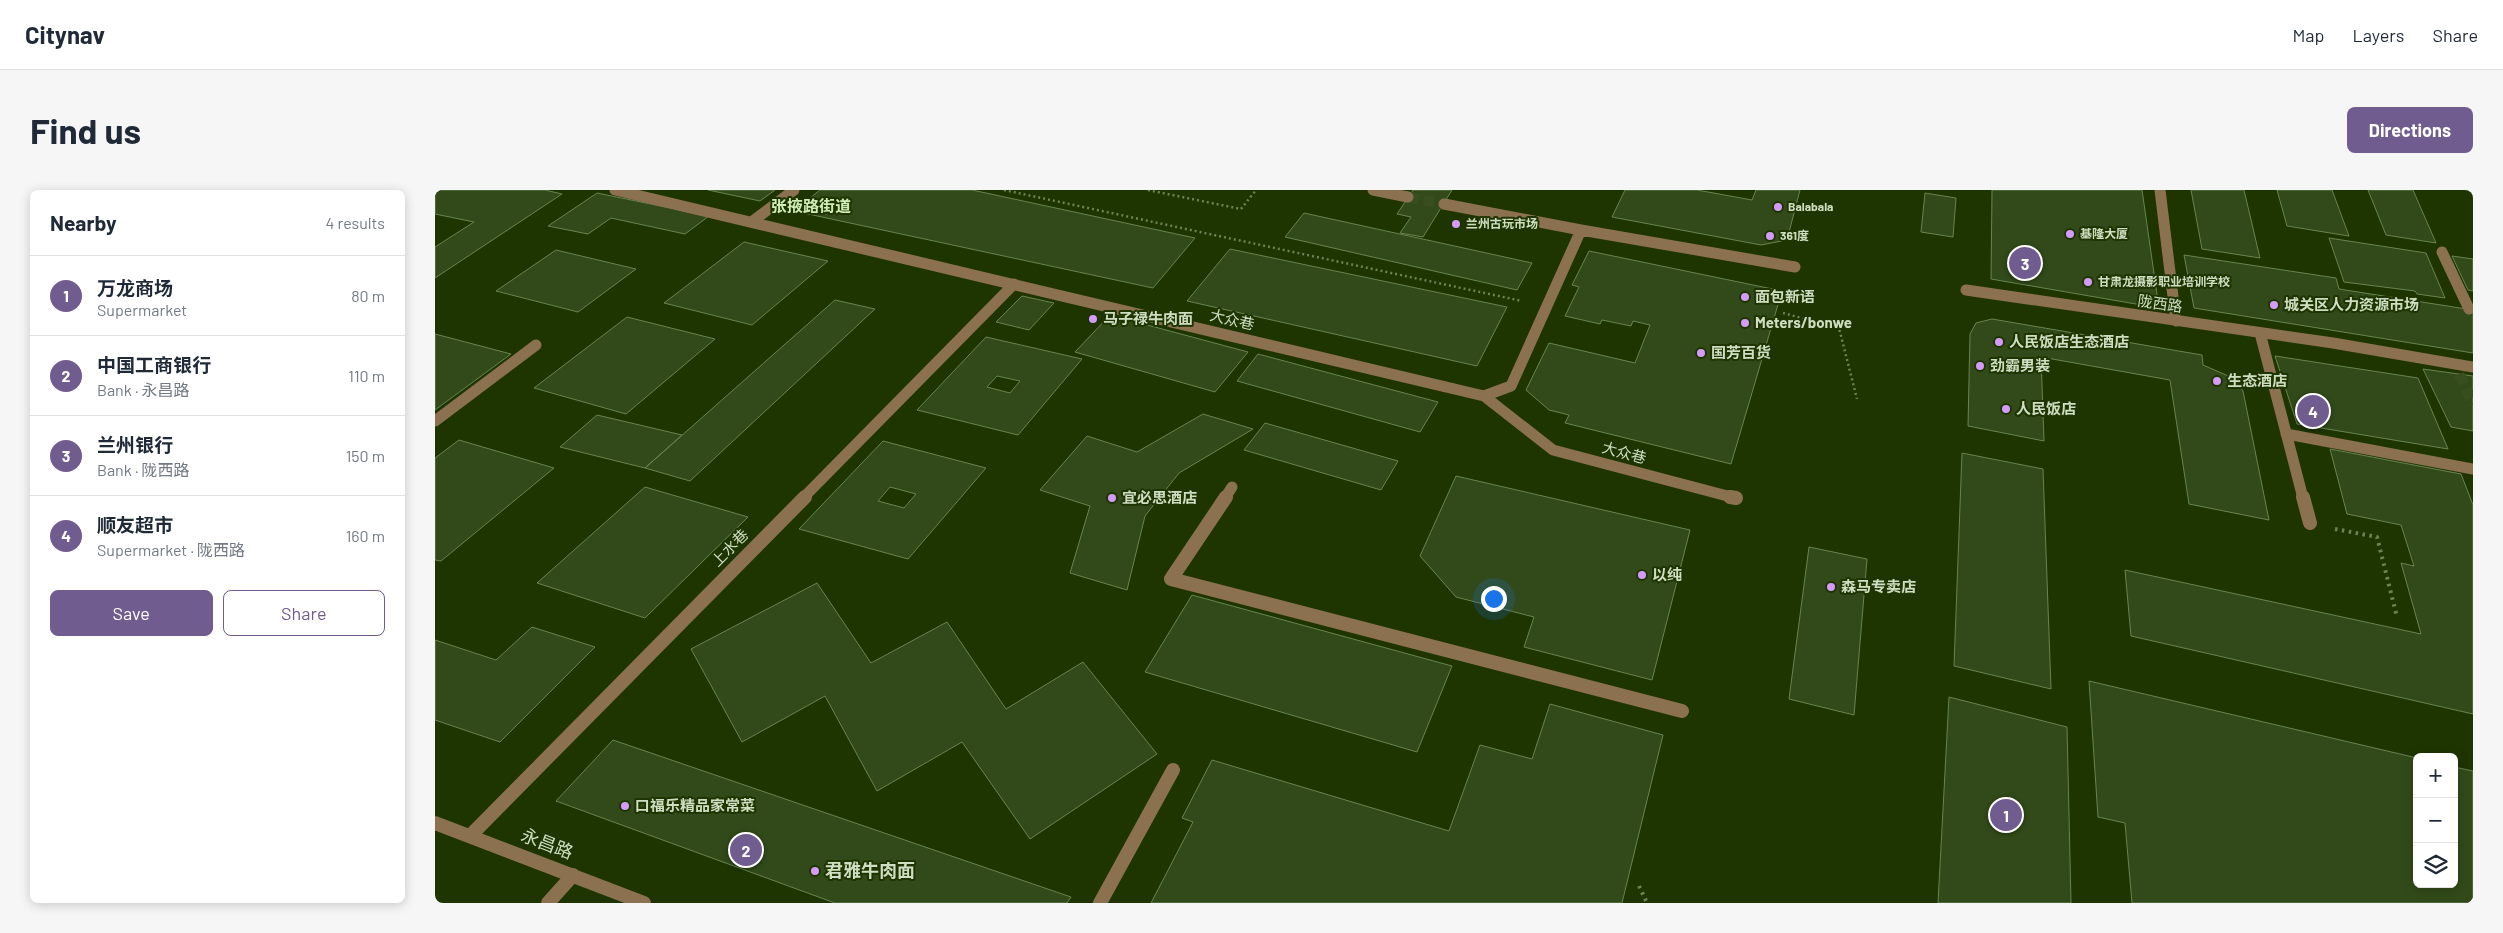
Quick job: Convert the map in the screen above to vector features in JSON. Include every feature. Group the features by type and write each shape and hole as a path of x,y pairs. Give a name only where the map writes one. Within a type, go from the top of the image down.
{"street":[{"name":"大众巷","path":"615,190 1484,396 1553,450 1736,498"},
{"path":"753,222 794,190"},
{"path":"1373,190 1408,197"},
{"path":"2160,190 2176,321"},
{"path":"1444,204 1795,267"},
{"path":"1484,396 1511,386 1581,230"},
{"path":"2443,252 2469,309"},
{"name":"上水巷","path":"471,836 1014,284"},
{"name":"陇西路","path":"1966,290 2260,333 2457,369 2473,367"},
{"path":"2260,333 2310,524"},
{"path":"435,421 536,345"},
{"path":"2286,434 2473,469"},
{"path":"1232,487 1171,579 1682,711"},
{"path":"1100,903 1173,770"},
{"name":"永昌路","path":"435,823 644,903"},
{"path":"548,903 573,875"}],"path":[{"path":"1004,190 1547,306"},
{"path":"1148,190 1241,209 1256,190"},
{"path":"1783,312 1839,328 1857,399"},
{"path":"2310,524 2377,537 2397,617"},
{"path":"1639,886 1647,903"}],"building":[{"path":"435,190 545,190 562,194 435,278 435,247 474,222 435,214"},
{"path":"708,190 775,190 760,201"},
{"path":"820,190 972,190 1195,238 1153,288 794,211"},
{"path":"1413,190 1452,190 1423,237 1400,233 1411,217 1397,214"},
{"path":"1625,190 1697,190 1752,200 1756,190 1800,190 1787,240 1761,245 1612,217"},
{"name":"基隆大厦","path":"1992,190 2142,190 2159,308 1991,279"},
{"path":"2191,190 2244,190 2260,258 2202,249"},
{"path":"2277,190 2332,190 2349,236 2287,226"},
{"path":"2368,190 2413,190 2436,243 2386,235"},
{"path":"597,193 709,216 685,234 611,218 588,234 548,226"},
{"path":"1925,193 1956,198 1953,237 1921,232"},
{"path":"1304,213 1532,263 1517,290 1285,237"},
{"path":"2329,238 2426,253 2445,298 2417,294 2415,291 2344,282"},
{"path":"744,242 828,261 752,325 664,303"},
{"path":"1230,249 1507,307 1477,366 1187,301"},
{"path":"556,250 636,269 578,312 496,291"},
{"name":"国芳百货","path":"1589,251 1782,291 1731,464 1565,423 1569,415 1549,410 1526,390 1549,343 1635,363 1650,325 1633,321 1631,326 1602,320 1600,324 1565,316 1579,287 1572,285"},
{"path":"2184,255 2336,278 2339,289 2473,310 2473,353 2194,308"},
{"path":"2452,256 2473,259 2473,291 2468,290"},
{"path":"1022,296 1054,303 1029,330 996,322"},
{"path":"835,300 875,309 690,481 645,468"},
{"path":"1110,315 1248,352 1215,392 1075,352"},
{"path":"627,317 715,339 626,414 534,388"},
{"name":"人民饭店","path":"1992,319 2202,355 2203,365 2233,378 2243,391 2269,520 2189,504 2170,380 2041,357 2044,441 1968,426 1970,334 1976,323"},
{"path":"435,334 511,354 435,410"},
{"path":"986,337 1082,359 1018,435 917,410","holes":["997,376 1020,381 1010,393 987,387"]},
{"path":"1258,354 1438,402 1420,432 1237,381"},
{"path":"2275,356 2418,378 2448,449 2297,424"},
{"path":"2423,369 2473,376 2473,431 2451,427"},
{"name":"宜必思酒店","path":"1203,414 1253,429 1179,473 1145,516 1127,590 1070,573 1090,506 1040,490 1087,436 1137,452"},
{"path":"597,415 682,435 645,468 560,447"},
{"path":"1265,423 1398,461 1381,490 1244,450"},
{"path":"459,440 554,468 441,561 435,560 435,458"},
{"path":"883,441 986,468 908,559 799,529","holes":["890,487 916,494 904,508 878,501"]},
{"path":"2330,449 2461,474 2473,505 2473,714 2131,636 2125,570 2421,634 2401,563 2414,566 2401,525 2347,514"},
{"path":"1962,453 2043,469 2051,689 1954,666"},
{"path":"1456,476 1690,530 1652,680 1524,647 1534,617 1456,597 1420,556"},
{"path":"645,487 748,517 645,618 537,583"},
{"path":"1809,547 1867,559 1854,715 1789,699"},
{"path":"817,583 871,663 947,622 1006,709 1083,662 1157,754 1030,839 962,742 877,791 825,696 742,742 691,649"},
{"path":"1192,595 1452,666 1417,752 1145,672"},
{"path":"532,627 595,647 500,742 435,720 435,640 496,660"},
{"path":"2089,681 2413,757 2413,888 2458,888 2458,768 2473,771 2473,903 2132,903 2125,823 2098,817"},
{"path":"1949,697 2067,727 2071,903 1938,903"},
{"path":"1550,704 1663,735 1622,903 1151,903 1193,822 1182,818 1212,760 1449,831 1480,745 1532,759"},
{"path":"613,740 1071,897 1067,903 835,903 556,801"}],"tunnel":[{"path":"1408,197 1444,204"},
{"path":"2459,374 2473,404"}],"place":[{"name":"Balabala","path":"1778,207"},
{"name":"兰州古玩市场","path":"1456,224"},
{"name":"基隆大厦","path":"2070,234"},
{"name":"361度","path":"1770,236"},
{"name":"兰州银行","path":"2025,263"},
{"name":"甘肃龙摄影职业培训学校","path":"2088,282"},
{"name":"面包新语","path":"1745,297"},
{"name":"城关区人力资源市场","path":"2274,305"},
{"name":"马子禄牛肉面","path":"1093,319"},
{"name":"Meters/bonwe","path":"1745,323"},
{"name":"人民饭店生态酒店","path":"1999,342"},
{"name":"国芳百货","path":"1701,353"},
{"name":"劲霸男装","path":"1980,366"},
{"name":"生态酒店","path":"2217,381"},
{"name":"人民饭店","path":"2006,409"},
{"name":"顺友超市","path":"2313,411"},
{"name":"宜必思酒店","path":"1112,498"},
{"name":"以纯","path":"1642,575"},
{"name":"森马专卖店","path":"1831,587"},
{"name":"口福乐精品家常菜","path":"625,806"},
{"name":"万龙商场","path":"2006,815"},
{"name":"中国工商银行","path":"746,850"},
{"name":"君雅牛肉面","path":"815,871"}],"district":[{"name":"张掖路街道","path":"811,206"}]}
